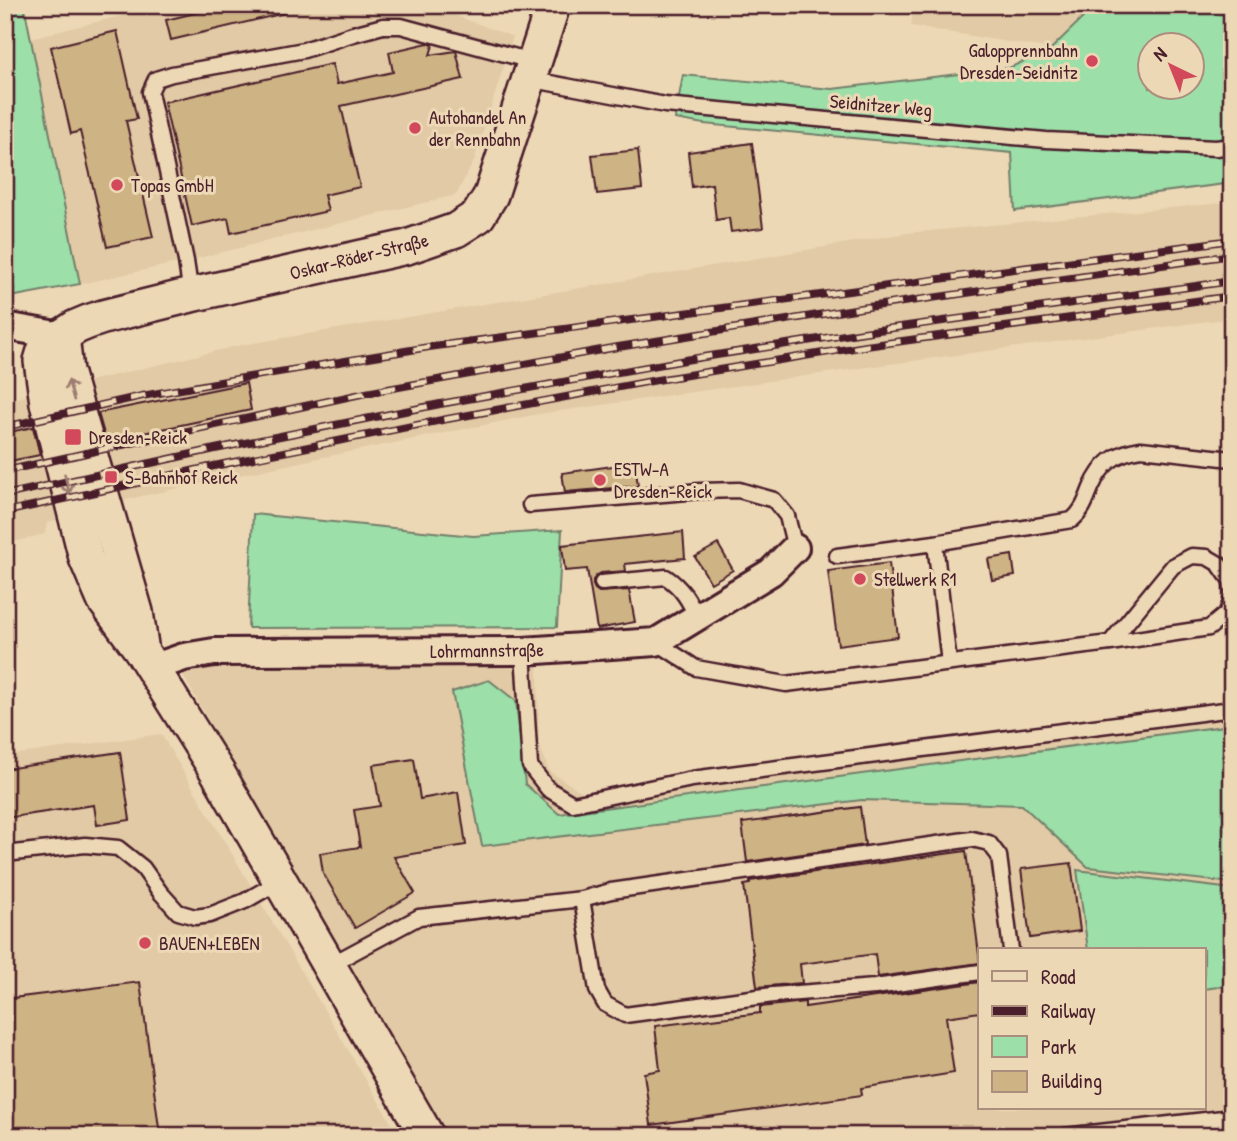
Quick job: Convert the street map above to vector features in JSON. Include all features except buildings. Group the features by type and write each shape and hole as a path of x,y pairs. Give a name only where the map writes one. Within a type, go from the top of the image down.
{"street":[{"name":"Oskar-Röder-Straße","path":"62,336 76,327 103,317 407,247 456,230 478,216 491,195 553,5"},
{"path":"5,326 62,336"},
{"path":"62,336 44,351 41,362 47,402 86,558 104,600 147,659 218,773 427,1136"},
{"name":"Lohrmannstraße","path":"147,659 214,652 523,651 656,642 771,572 795,548"}],"lane":[{"name":"Seidnitzer Weg","path":"191,295 150,92 156,79 304,50 383,26 401,26 532,71 678,106 1046,140 1216,148 1232,146"},
{"path":"837,556 935,544 1072,520 1083,508 1100,471 1118,455 1128,451 1141,449 1232,459"},
{"path":"530,505 739,490 774,500 787,516 795,548"},
{"path":"935,544 949,663"},
{"path":"1110,643 1173,566 1192,556 1207,557 1219,564 1231,580 1232,590"},
{"path":"602,583 666,577 678,584 697,618"},
{"path":"656,642 696,667 786,684 1209,628 1226,614 1232,600"},
{"path":"523,651 530,766 548,789 573,804 692,779 1232,709"},
{"path":"328,966 419,917 582,900 611,891 972,839 989,843 999,856 1011,948"},
{"path":"5,854 85,845 118,848 143,868 178,912 195,917 210,915 245,901 280,881"},
{"path":"582,900 597,990 605,1004 625,1015 773,995 875,988 978,972"},
{"path":"1064,1136 1178,1130 1232,1117"}],"shaded area":[{"path":"166,5 428,5 513,37 474,161 456,195 80,284 30,38"},
{"path":"914,5 1096,5 1051,49 911,26"},
{"path":"1232,202 1232,318 539,414 133,498 47,523 45,534 5,544 5,401 241,345 907,233"},
{"path":"538,667 539,744 549,771 582,792 1232,701 1232,1136 448,1136 426,1108 179,668"},
{"name":"BAUEN+LEBEN","path":"161,734 399,1136 5,1136 5,756"}],"green space":[{"path":"5,5 24,5 80,284 5,298"},
{"path":"1096,5 1232,5 1232,183 1015,211 1012,153 675,119 683,75 832,89 1009,68 1051,49"},
{"path":"253,514 473,536 562,530 557,627 248,628"},
{"path":"489,680 516,701 525,784 559,814 1232,725 1232,883 1088,867 1022,805 862,800 482,846 452,692"},
{"path":"1077,870 1232,889 1232,985 1206,989 1206,948 1088,948"}],"railway":[{"path":"5,427 142,396 429,347 1232,240"},
{"path":"5,471 366,393 612,348 861,308 1232,255"},
{"path":"5,495 440,404 691,359 1232,281"},
{"path":"5,512 214,466 657,380 866,346 1232,296"}],"place":[{"name":"Galopprennbahn Dresden-Seidnitz","path":"1092,61"},
{"name":"Autohandel An der Rennbahn","path":"415,128"},
{"name":"Topas GmbH","path":"117,185"},
{"name":"Dresden-Reick","path":"73,437"},
{"name":"S-Bahnhof Reick","path":"111,477"},
{"name":"ESTW-A Dresden-Reick","path":"600,480"},
{"name":"Stellwerk R1","path":"860,579"},
{"name":"BAUEN+LEBEN","path":"145,943"}]}
